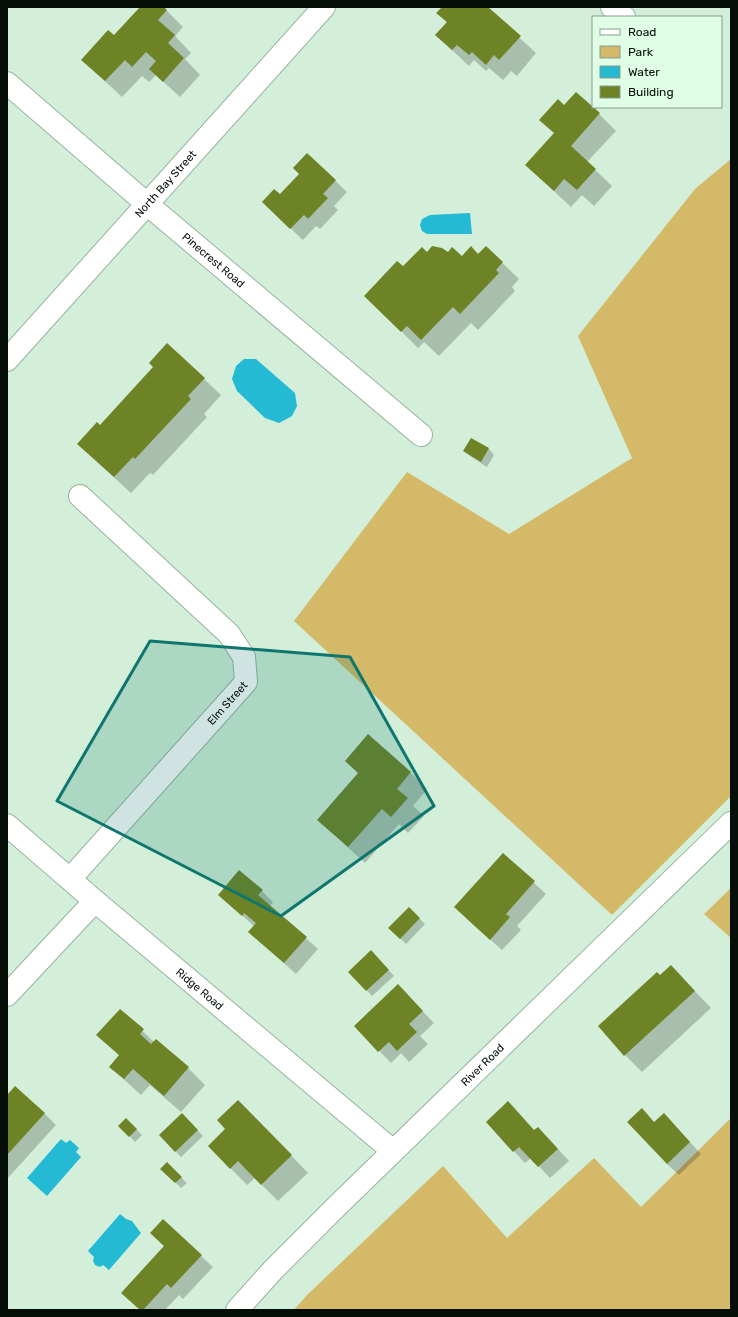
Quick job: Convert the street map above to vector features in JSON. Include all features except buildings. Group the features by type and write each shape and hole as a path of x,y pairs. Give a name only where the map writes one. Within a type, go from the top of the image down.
{"street":[{"name":"North Bay Street","path":"7,360 324,7"},
{"path":"612,7 623,16"},
{"name":"Pinecrest Road","path":"7,82 147,204 421,434"},
{"name":"Elm Street","path":"70,879 246,682 244,657 230,634 80,496"},
{"name":"River Road","path":"237,1310 273,1270 393,1151 731,823"},
{"name":"Ridge Road","path":"7,825 95,901 393,1151"},
{"path":"7,995 95,901"}],"highlighted area":[{"path":"150,641 350,657 434,806 281,916 57,801"}],"green space":[{"path":"731,159 731,796 612,915 294,621 407,472 509,534 632,458 578,336 695,189"},
{"path":"731,888 731,938 704,914"},
{"path":"731,1118 731,1310 294,1310 307,1295 443,1166 507,1238 594,1158 641,1207"}],"water":[{"path":"470,213 472,234 427,234 422,231 420,225 422,219 430,215"},
{"path":"244,359 256,359 295,393 297,406 292,416 279,423 265,418 237,391 232,379 236,366"},
{"path":"61,1139 66,1143 70,1140 79,1148 76,1152 81,1157 47,1196 27,1178"},
{"path":"120,1214 126,1219 132,1221 141,1233 109,1270 103,1265 100,1267 95,1265 93,1261 94,1257 88,1251"}]}
